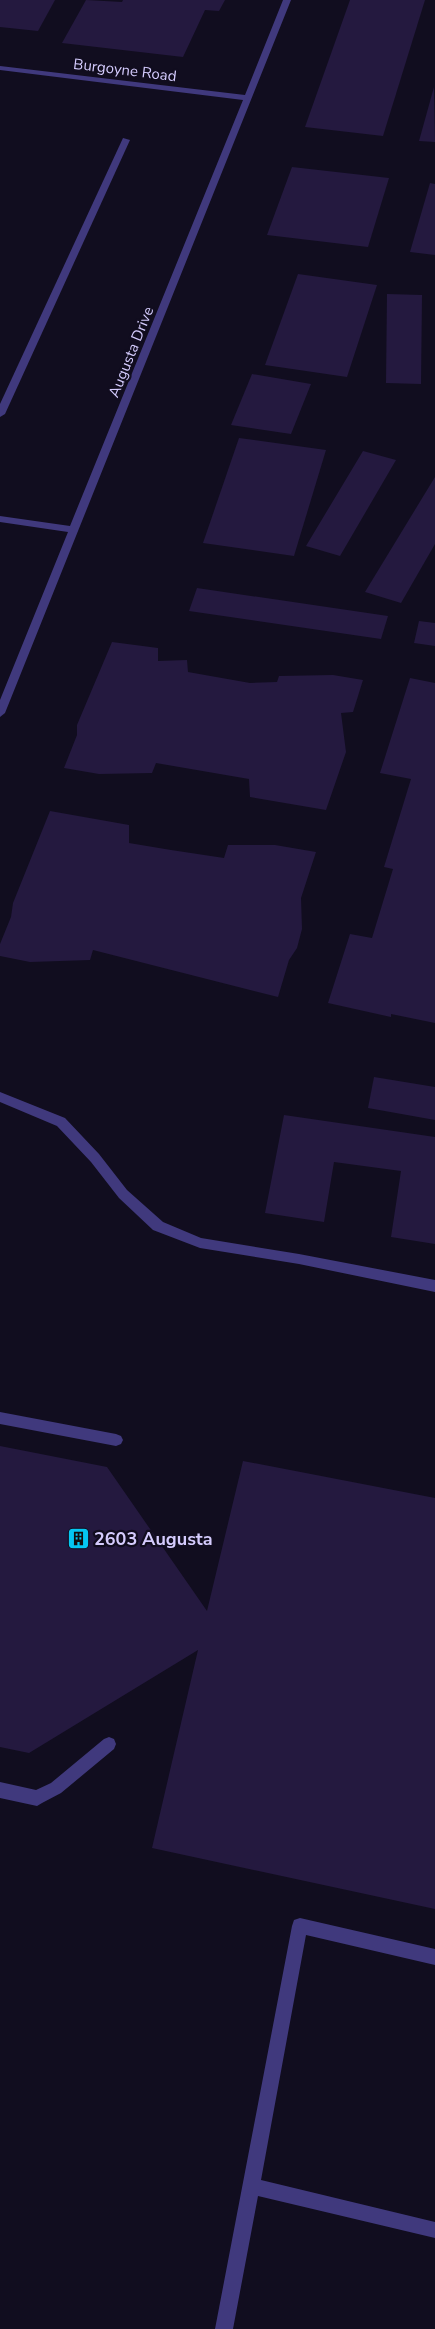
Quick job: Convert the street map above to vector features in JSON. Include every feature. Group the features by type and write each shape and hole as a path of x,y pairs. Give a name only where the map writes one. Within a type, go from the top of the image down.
{"street":[{"name":"Augusta Drive","path":"0,713 287,0"},
{"name":"Burgoyne Road","path":"0,68 247,98"},
{"path":"0,414 126,140"},
{"path":"0,519 75,530"},
{"path":"0,1097 61,1122 95,1158 123,1194 158,1226 200,1243 435,1286"},
{"path":"0,1418 116,1440"},
{"path":"0,1790 37,1798 56,1788 109,1744"},
{"path":"224,2329 300,1926 435,1957"},
{"path":"251,2186 435,2230"}],"building":[{"path":"0,0 55,0 38,31 0,27"},
{"path":"86,0 122,2 123,0 225,0 219,11 205,10 183,57 62,43"},
{"path":"350,0 425,0 383,136 305,127"},
{"path":"434,87 435,142 419,141"},
{"path":"292,167 389,178 368,247 267,235"},
{"path":"430,183 435,184 435,255 410,252"},
{"path":"298,274 377,285 347,377 265,365"},
{"path":"387,294 422,295 421,384 386,383"},
{"path":"252,374 311,384 291,434 231,425"},
{"path":"239,438 326,450 294,556 203,543"},
{"path":"363,451 396,460 340,556 306,546"},
{"path":"435,477 435,544 401,603 365,592"},
{"path":"197,588 388,616 381,639 189,611"},
{"path":"419,621 435,623 435,646 414,643"},
{"path":"112,642 158,648 158,661 187,660 188,672 250,683 277,682 279,676 333,675 363,680 353,712 341,713 346,752 326,810 250,797 249,779 156,763 152,773 99,774 64,768 77,735 77,725"},
{"path":"410,678 435,683 435,1023 391,1014 391,1017 328,1003 350,934 372,938 393,869 384,867 411,779 380,773"},
{"path":"50,811 129,825 129,843 171,850 224,858 228,845 275,845 316,852 301,898 302,929 297,948 289,960 278,997 93,950 90,960 30,962 0,956 0,944 11,917 13,903"},
{"path":"374,1077 435,1087 435,1120 368,1108"},
{"path":"284,1115 435,1137 435,1244 391,1237 401,1171 334,1162 324,1222 265,1213"},
{"path":"0,1446 107,1467 207,1611 243,1461 435,1498 435,1909 152,1848 198,1650 29,1753 0,1747"}],"place":[{"name":"2603 Augusta","path":"78,1539"}]}
